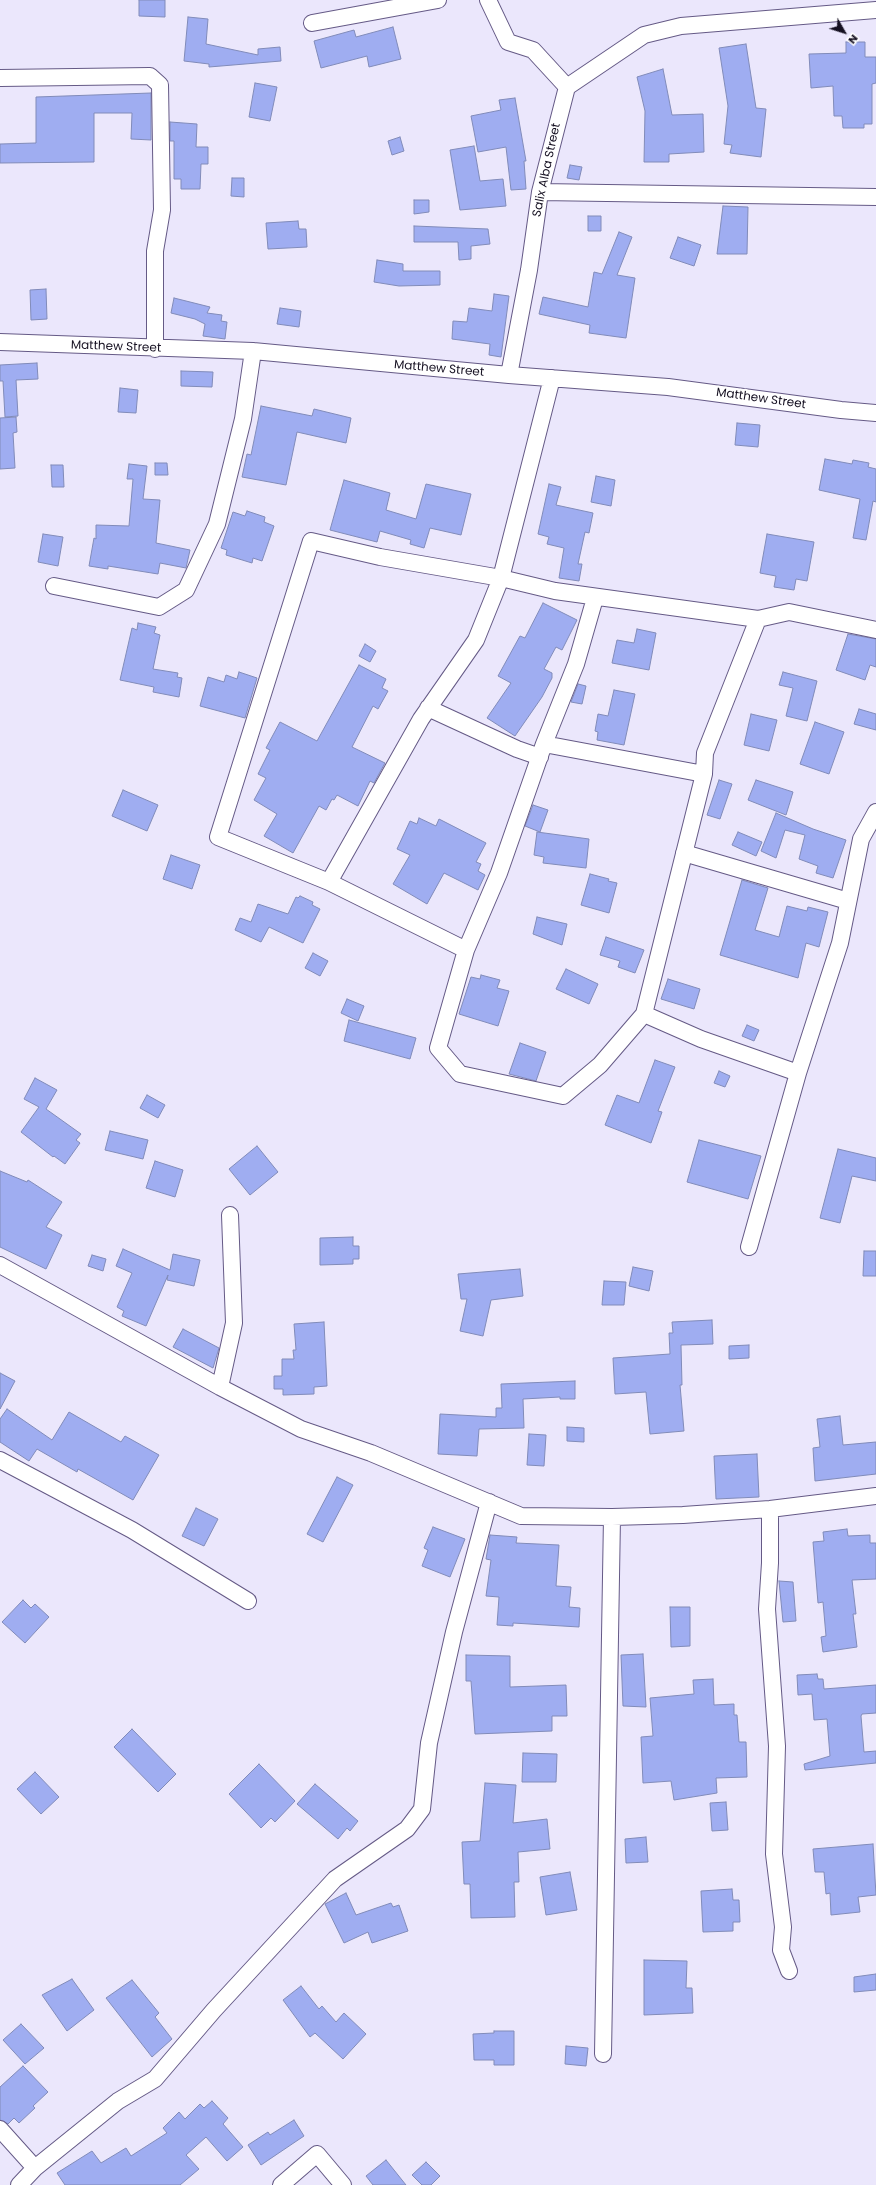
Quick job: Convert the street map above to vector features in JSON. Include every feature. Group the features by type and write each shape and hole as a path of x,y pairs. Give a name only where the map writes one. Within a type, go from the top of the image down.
{"street":[{"path":"312,23 438,0"},
{"path":"488,0 508,42 533,50 567,87 644,35 681,26 876,10"},
{"path":"0,78 150,76 160,85 162,210 155,251 156,349"},
{"name":"Salix Alba Street","path":"509,375 529,270 540,192 567,87"},
{"path":"540,192 876,197"},
{"name":"Matthew Street","path":"0,342 156,349 253,351 509,375 668,387 841,410 876,413"},
{"path":"54,586 159,607 186,590 217,524 243,419 253,351"},
{"path":"329,882 428,708 476,640 501,578 552,378"},
{"path":"466,950 329,882 218,837 311,541 380,557 501,578 555,591 595,598 758,619 789,612 876,630"},
{"path":"595,598 576,664 542,750 499,873 466,950 438,1048 460,1074 563,1096 600,1065 644,1014 704,774 706,753 758,619"},
{"path":"428,708 517,749 542,750 704,774"},
{"path":"749,1248 798,1073 840,943 861,839 876,812"},
{"path":"684,853 848,901"},
{"path":"644,1014 701,1039 798,1073"},
{"path":"220,1387 234,1323 230,1215"},
{"path":"0,1265 220,1387 301,1429 371,1453 521,1516 612,1517 770,1509 876,1496"},
{"path":"0,1460 132,1530 248,1601"},
{"path":"19,2185 35,2168 118,2101 155,2079 214,2010 335,1879 407,1828 422,1809 429,1743 454,1632 489,1502"},
{"path":"770,1509 770,1563 766,1609 777,1746 774,1854 783,1927 781,1950 789,1971"},
{"path":"602,2054 612,1517"},
{"path":"0,2129 35,2168"},
{"path":"281,2185 317,2154 343,2185"}],"building":[{"path":"139,0 165,0 165,17 139,16"},
{"path":"188,17 208,19 206,44 258,55 258,49 280,47 281,61 209,67 209,64 184,61"},
{"path":"393,27 401,59 369,67 367,56 321,68 314,41 354,30 356,37"},
{"path":"846,42 865,42 865,57 876,57 876,83 872,84 872,124 864,124 864,128 843,128 842,116 834,116 833,86 811,88 809,54 846,53"},
{"path":"746,44 756,108 766,109 761,157 730,153 732,145 724,144 728,106 719,48"},
{"path":"663,69 672,115 703,114 704,152 669,154 669,162 644,162 645,111 637,77"},
{"path":"255,83 277,87 270,121 249,117"},
{"path":"151,93 151,140 131,139 132,113 94,113 94,162 0,163 0,144 36,143 36,97"},
{"path":"515,98 526,161 524,161 526,189 511,190 506,147 478,152 471,116 501,110 499,100"},
{"path":"170,122 197,124 196,147 208,147 208,164 201,164 200,189 181,189 181,179 174,179 174,141 170,141"},
{"path":"400,137 404,151 392,155 388,141"},
{"path":"474,146 480,181 503,179 506,206 460,210 450,150"},
{"path":"570,165 582,167 579,180 567,178"},
{"path":"232,178 244,178 244,197 231,196"},
{"path":"414,200 429,200 429,212 414,214"},
{"path":"723,206 748,207 747,254 717,254"},
{"path":"588,216 601,216 601,231 588,231"},
{"path":"298,221 299,229 306,229 307,247 268,249 266,223"},
{"path":"414,226 488,229 490,244 471,246 471,259 459,260 458,242 414,242"},
{"path":"619,232 632,237 617,275 635,278 626,338 589,333 590,325 539,314 543,297 588,307 594,272 602,274"},
{"path":"678,237 701,245 694,266 670,258"},
{"path":"377,260 403,264 403,271 440,271 440,285 399,286 374,282"},
{"path":"46,289 47,319 31,320 30,290"},
{"path":"494,294 509,296 501,357 489,355 490,344 452,339 453,321 467,322 469,308 492,311"},
{"path":"174,298 210,307 207,313 222,315 221,321 227,322 225,339 203,336 205,324 195,319 171,313"},
{"path":"280,308 301,311 299,327 277,324"},
{"path":"37,363 38,379 16,380 18,416 5,417 3,381 0,381 0,365"},
{"path":"181,371 213,372 212,387 181,386"},
{"path":"120,388 138,390 136,413 118,412"},
{"path":"261,406 312,416 314,409 351,418 346,443 297,432 286,485 242,477 247,454 251,455"},
{"path":"16,417 17,432 13,433 15,468 0,469 0,418"},
{"path":"737,423 760,425 758,447 735,445"},
{"path":"825,459 852,464 853,460 869,463 868,467 876,469 876,502 873,501 866,540 853,538 860,499 819,490"},
{"path":"155,463 167,463 168,475 155,475"},
{"path":"129,464 147,466 143,499 160,500 156,543 190,550 186,568 160,563 158,574 108,566 108,569 89,566 94,538 96,539 96,525 129,526 133,479 127,479"},
{"path":"51,465 63,465 64,487 52,487"},
{"path":"596,476 615,480 611,506 591,502"},
{"path":"344,480 390,493 386,510 416,519 426,484 471,494 461,535 430,528 424,548 410,544 411,540 380,531 377,542 330,530"},
{"path":"549,484 561,487 556,505 593,513 589,533 585,532 578,564 582,564 579,581 559,578 564,548 547,544 549,537 538,534"},
{"path":"247,511 265,517 264,522 274,526 262,561 253,558 252,563 226,555 227,550 221,548 233,512 245,516"},
{"path":"43,534 63,537 58,566 38,562"},
{"path":"767,534 814,542 807,581 796,579 794,590 774,587 776,576 760,573"},
{"path":"543,603 577,620 562,650 556,647 544,669 552,673 552,678 542,697 515,736 487,718 511,683 498,676 520,636 525,638"},
{"path":"138,623 156,627 154,633 160,635 153,669 178,673 177,677 182,678 179,697 153,692 154,687 120,680 132,628 137,630"},
{"path":"637,629 656,633 649,670 612,663 617,640 634,643"},
{"path":"848,634 876,639 876,667 870,665 865,680 836,670"},
{"path":"365,644 376,651 370,662 359,656"},
{"path":"359,665 386,679 382,688 388,691 378,709 373,706 352,747 385,763 374,783 370,781 358,806 337,795 334,800 332,799 326,810 319,806 293,853 264,836 277,814 254,800 266,778 258,774 270,750 266,748 280,722 317,741"},
{"path":"239,672 257,678 245,718 200,706 208,677 224,682 226,675 237,679"},
{"path":"783,672 817,681 807,721 786,716 793,688 779,685"},
{"path":"578,684 586,686 582,704 571,702"},
{"path":"614,690 635,694 624,745 597,740 598,732 595,731 598,714 608,716"},
{"path":"859,709 876,714 876,730 854,724"},
{"path":"751,714 777,720 769,751 744,745"},
{"path":"815,722 844,732 829,774 800,764"},
{"path":"719,780 732,784 720,819 707,815"},
{"path":"756,780 793,792 786,815 748,800"},
{"path":"123,790 158,805 147,831 112,816"},
{"path":"533,805 548,810 540,832 525,826"},
{"path":"776,813 813,829 846,840 833,878 816,873 818,866 799,859 805,835 785,830 776,858 761,851"},
{"path":"419,818 436,826 439,819 486,843 476,862 481,864 478,871 485,875 478,890 444,873 427,904 393,884 410,855 397,849 410,821 417,824"},
{"path":"537,832 589,839 586,868 543,863 544,857 534,855"},
{"path":"738,832 762,842 756,856 732,845"},
{"path":"171,855 200,865 192,889 163,879"},
{"path":"590,874 609,879 608,881 617,883 609,913 581,905"},
{"path":"742,880 768,888 755,930 779,937 787,906 807,911 808,907 828,912 819,947 806,943 798,978 720,955"},
{"path":"300,896 313,902 312,905 320,909 303,943 269,927 261,942 235,930 240,918 251,922 258,904 288,914 296,897 298,898"},
{"path":"537,917 567,924 562,945 533,934"},
{"path":"606,937 644,950 635,973 618,967 620,961 600,955"},
{"path":"313,953 328,961 320,976 305,968"},
{"path":"566,969 598,984 589,1004 556,989"},
{"path":"481,975 500,980 497,988 509,991 498,1026 459,1014 471,977 480,979"},
{"path":"668,979 700,989 694,1009 661,999"},
{"path":"347,999 364,1006 358,1021 341,1013"},
{"path":"349,1020 416,1038 410,1059 344,1041"},
{"path":"747,1025 759,1030 754,1041 742,1036"},
{"path":"520,1043 546,1052 536,1081 509,1074"},
{"path":"655,1060 675,1067 658,1111 662,1112 651,1143 605,1125 617,1095 639,1103"},
{"path":"719,1071 730,1076 725,1087 714,1083"},
{"path":"35,1078 57,1090 46,1109 81,1134 76,1140 80,1143 65,1164 54,1156 53,1157 21,1132 39,1107 24,1099"},
{"path":"147,1095 165,1105 158,1118 140,1108"},
{"path":"110,1131 148,1140 143,1159 105,1150"},
{"path":"699,1140 761,1156 748,1199 687,1182"},
{"path":"257,1146 278,1172 250,1195 229,1169"},
{"path":"838,1149 876,1158 876,1181 852,1176 840,1223 820,1218"},
{"path":"155,1161 183,1170 175,1197 146,1188"},
{"path":"0,1171 27,1182 28,1180 62,1202 46,1227 62,1235 46,1269 0,1247"},
{"path":"353,1237 353,1246 359,1246 359,1259 353,1259 353,1264 320,1265 320,1238"},
{"path":"123,1249 170,1270 173,1254 200,1260 194,1286 167,1280 168,1275 146,1326 122,1316 124,1311 117,1307 132,1273 116,1266"},
{"path":"864,1251 876,1251 876,1276 863,1276"},
{"path":"92,1255 106,1259 103,1271 88,1266"},
{"path":"633,1267 653,1271 649,1291 629,1286"},
{"path":"520,1269 523,1296 491,1300 483,1336 460,1331 467,1299 461,1299 458,1274"},
{"path":"604,1281 626,1282 624,1305 602,1305"},
{"path":"712,1320 713,1344 681,1345 682,1385 680,1385 684,1431 650,1434 646,1392 615,1394 613,1358 670,1354 669,1333 673,1333 672,1322"},
{"path":"324,1322 327,1386 314,1387 314,1394 283,1395 283,1389 274,1389 274,1376 282,1376 282,1359 294,1359 293,1350 296,1350 294,1324"},
{"path":"183,1329 219,1348 213,1368 173,1347"},
{"path":"749,1345 749,1358 729,1359 729,1346"},
{"path":"0,1373 15,1381 0,1409"},
{"path":"575,1381 575,1399 560,1399 560,1397 523,1399 524,1428 479,1429 477,1456 438,1454 440,1414 496,1417 496,1408 502,1408 501,1384"},
{"path":"7,1409 52,1440 69,1412 121,1442 125,1436 159,1455 133,1500 78,1469 77,1472 37,1449 29,1461 0,1442 0,1419"},
{"path":"840,1416 843,1445 876,1442 876,1474 815,1481 813,1448 820,1447 817,1419"},
{"path":"567,1427 584,1428 584,1442 567,1441"},
{"path":"529,1434 546,1435 544,1466 527,1465"},
{"path":"757,1454 759,1497 716,1499 714,1456"},
{"path":"337,1477 353,1485 323,1542 307,1534"},
{"path":"196,1508 218,1519 204,1546 182,1536"},
{"path":"433,1527 465,1539 450,1577 422,1566 428,1550 424,1548"},
{"path":"847,1529 848,1536 870,1535 870,1543 876,1543 876,1579 852,1580 856,1614 853,1614 857,1647 823,1652 821,1637 826,1636 823,1602 818,1603 813,1542 824,1541 823,1532"},
{"path":"490,1535 517,1537 516,1543 559,1545 556,1586 571,1587 569,1607 580,1608 579,1627 513,1623 513,1626 497,1625 499,1597 486,1596 491,1560 486,1559"},
{"path":"779,1581 793,1582 796,1621 783,1622"},
{"path":"23,1600 31,1608 35,1604 49,1617 25,1643 2,1622"},
{"path":"670,1607 690,1607 690,1646 671,1647"},
{"path":"643,1654 646,1707 623,1706 621,1655"},
{"path":"466,1655 510,1656 510,1687 566,1685 567,1716 552,1716 552,1731 475,1734 471,1681 466,1681"},
{"path":"817,1674 818,1679 823,1679 824,1689 876,1685 876,1713 862,1714 861,1716 864,1752 876,1751 876,1763 805,1770 804,1764 830,1756 827,1719 814,1720 812,1694 798,1695 797,1675"},
{"path":"713,1679 714,1705 734,1704 734,1715 737,1715 739,1742 746,1742 747,1777 716,1778 717,1793 674,1800 671,1781 643,1783 641,1737 653,1736 650,1698 694,1694 693,1680"},
{"path":"132,1729 176,1774 158,1792 114,1747"},
{"path":"523,1753 557,1754 556,1782 522,1782"},
{"path":"259,1764 295,1801 275,1822 271,1818 261,1828 229,1794"},
{"path":"35,1772 59,1797 41,1814 17,1789"},
{"path":"485,1783 516,1785 513,1823 547,1819 550,1849 518,1852 519,1882 514,1882 515,1917 471,1918 470,1884 464,1884 462,1842 480,1841"},
{"path":"315,1784 358,1821 350,1831 347,1828 338,1839 297,1804"},
{"path":"726,1802 728,1830 712,1831 710,1803"},
{"path":"646,1837 648,1862 626,1863 625,1839"},
{"path":"873,1844 876,1895 858,1897 860,1912 831,1915 830,1893 826,1894 824,1872 815,1872 813,1849"},
{"path":"570,1872 577,1910 546,1915 540,1877"},
{"path":"732,1889 733,1900 739,1900 740,1922 733,1922 733,1931 703,1932 701,1891"},
{"path":"346,1893 356,1915 391,1903 393,1907 399,1905 408,1931 372,1943 368,1932 344,1943 325,1904"},
{"path":"644,1960 687,1961 686,1988 692,1988 693,2013 644,2015"},
{"path":"876,1974 876,1990 854,1992 854,1977"},
{"path":"72,1979 94,2010 67,2031 42,1995"},
{"path":"132,1980 159,2013 155,2017 172,2039 152,2057 106,1998"},
{"path":"301,1986 319,2009 322,2006 336,2022 344,2013 366,2034 343,2059 315,2033 310,2037 283,2000"},
{"path":"21,2024 44,2048 25,2064 3,2040"},
{"path":"494,2031 514,2031 514,2065 494,2065 494,2060 474,2060 473,2034 494,2033"},
{"path":"566,2046 588,2048 586,2066 565,2064"},
{"path":"23,2066 48,2092 33,2106 35,2108 19,2123 14,2118 8,2124 0,2120 0,2087"},
{"path":"212,2101 228,2118 223,2124 243,2147 227,2161 206,2137 186,2155 199,2169 180,2185 65,2185 57,2173 92,2151 101,2163 126,2148 131,2156 167,2133 163,2128 179,2112 185,2119 200,2104 204,2108"},
{"path":"294,2120 304,2136 261,2165 248,2145 268,2132 270,2135"},
{"path":"386,2160 406,2185 373,2185 366,2176"},
{"path":"426,2162 440,2176 431,2185 422,2185 412,2175"}]}
